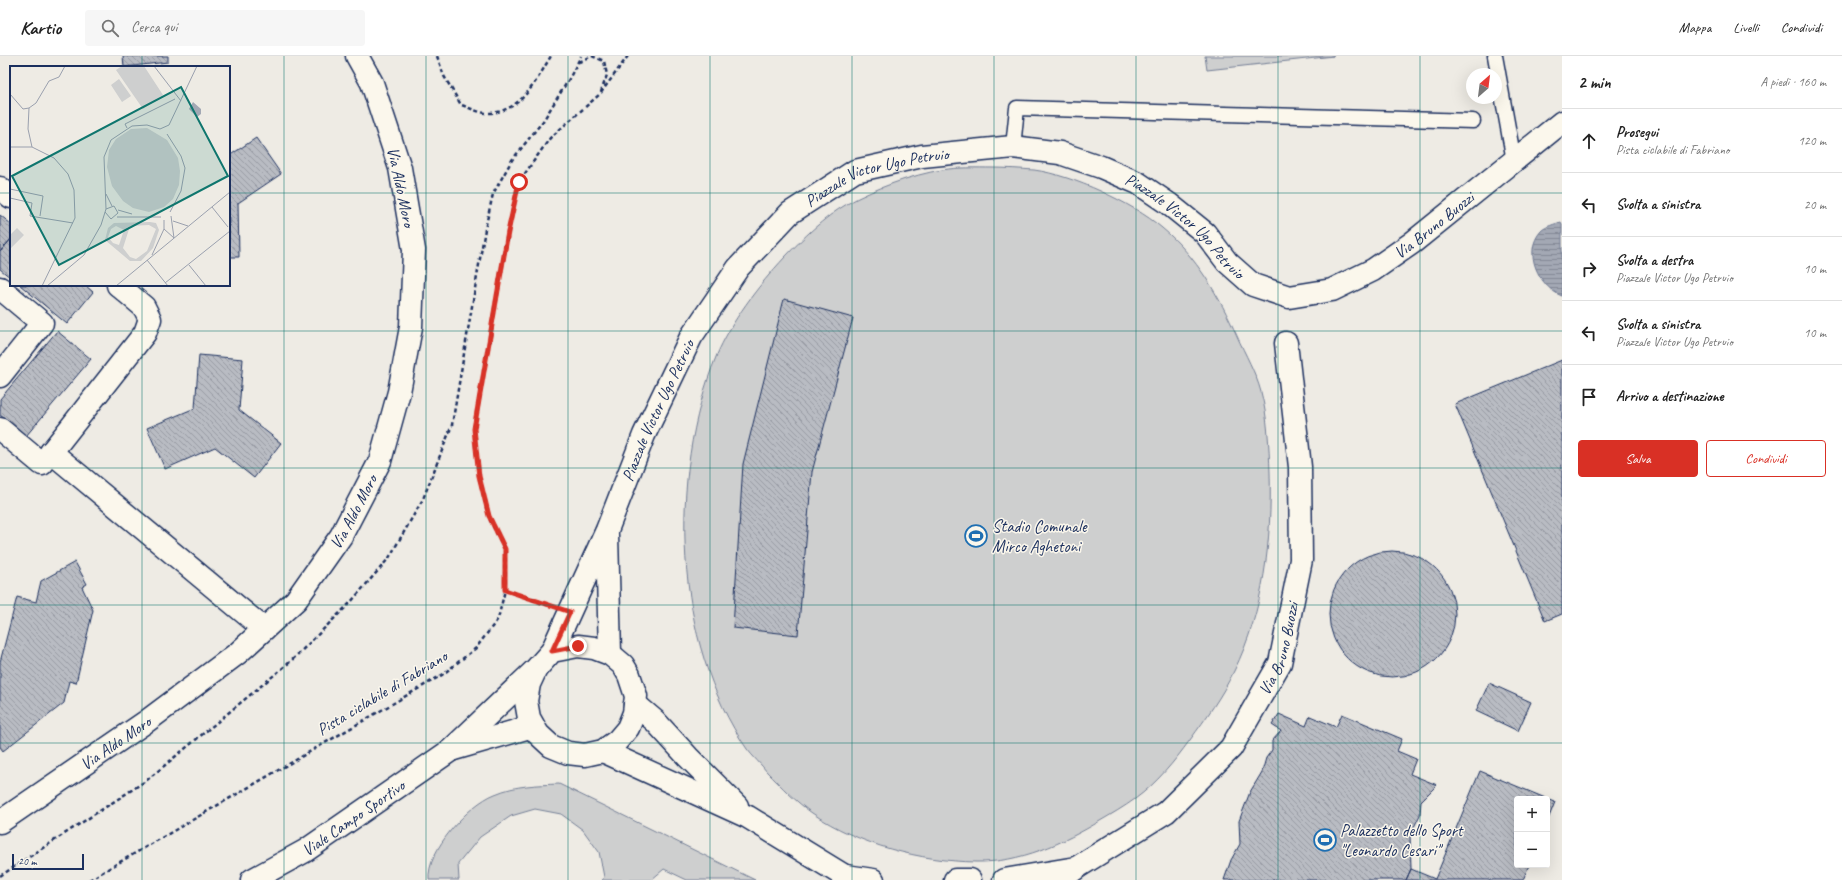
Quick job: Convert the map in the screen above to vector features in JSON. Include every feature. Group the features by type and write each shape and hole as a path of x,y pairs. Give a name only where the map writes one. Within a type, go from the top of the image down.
{"street":[{"name":"Via Aldo Moro","path":"0,822 147,721 238,652 296,600 336,542 380,461 399,392 411,327 414,250 400,168 372,83 356,56"},
{"name":"Via Bruno Buozzi","path":"1289,297 1332,290 1373,270 1412,243 1562,122"},
{"name":"Piazzale Victor Ugo Petruio","path":"552,651 578,646 594,648 610,654 622,665 629,675 636,696 634,713 628,728 617,741 603,751 585,755 568,753 551,746 538,734 529,718 526,701 529,684 536,669 552,651 607,530 644,435 691,337 738,268 790,213 858,170 922,156 1013,147 1060,153 1101,167 1138,183 1169,204 1205,233 1226,262 1253,285 1289,297"},
{"path":"0,188 10,196"},
{"path":"0,429 42,464 145,333 150,319 144,306 119,286"},
{"path":"0,288 42,323 0,376"},
{"name":"Via Bruno Buozzi","path":"1004,880 1069,874 1166,812 1231,748 1280,663 1301,560 1300,467 1286,343"},
{"path":"51,452 264,629"},
{"name":"Piazzale Victor Ugo Petruio","path":"607,530 610,654"},
{"name":"Viale Campo Sportivo","path":"252,880 305,851 451,750 536,669"},
{"path":"635,704 655,721 688,757 748,817"},
{"name":"Viale Campo Sportivo","path":"451,750 533,726"},
{"path":"603,751 748,817 848,878 873,880"},
{"path":"955,880 970,880"}],"lane":[{"path":"1495,56 1514,161"},
{"path":"1013,147 1017,108 1473,121"}],"path":[{"path":"437,56 444,76 461,104 486,114 508,110 530,90 551,56"},
{"path":"578,62 592,56 604,61 606,75 600,94"},
{"name":"Pista ciclabile di Fabriano","path":"89,880 442,675 476,648 498,619 505,590 505,549 489,516 479,476 474,429 508,232 519,182 550,138 600,94 628,56"},
{"path":"505,590 570,612"}],"shaded area":[{"path":"1205,56 1334,56 1207,70"},
{"name":"Stadio Comunale Mirco Aghetoni","path":"955,168 1008,168 1049,173 1084,184 1119,200 1162,228 1175,239 1196,264 1223,306 1259,385 1268,432 1270,463 1269,523 1264,574 1259,599 1253,624 1244,648 1234,671 1219,698 1165,772 1143,793 1122,808 1056,844 1025,855 1008,859 976,862 955,861 891,849 850,834 830,824 800,804 749,752 722,706 704,659 692,609 686,558 685,505 690,453 701,404 716,357 737,317 765,280 785,257 822,222 847,204 868,193 893,183 931,172"},
{"path":"1561,222 1562,296 1546,285 1540,277 1533,258 1533,249 1536,239 1541,231 1548,226"},
{"path":"559,784 755,880 687,880 664,869 651,880 602,880 604,877 599,852 583,830 561,814 535,809 511,816 480,837 458,864 459,880 429,880 430,868 434,856 442,843 462,818 485,799 511,789 527,786"}],"building":[{"path":"123,56 168,56 168,62 124,66"},
{"path":"256,138 281,174 238,203 239,257 230,257 230,155"},
{"path":"0,215 10,223 10,240 0,252"},
{"path":"10,240 10,277 0,269 0,252"},
{"path":"21,286 86,286 93,292 67,324"},
{"path":"784,299 853,318 812,472 798,635 733,628 743,464"},
{"path":"57,331 91,359 26,436 0,415 0,399"},
{"path":"199,355 243,359 239,410 281,443 254,478 215,447 165,469 147,428 195,408"},
{"path":"1562,360 1562,614 1545,621 1455,404"},
{"path":"1392,551 1416,556 1427,562 1440,574 1450,590 1455,614 1450,638 1444,649 1432,662 1416,672 1392,677 1368,672 1357,666 1344,654 1334,638 1329,614 1334,590 1340,579 1352,566 1368,556"},
{"path":"75,562 87,584 82,587 93,610 76,683 69,681 64,703 3,751 0,747 0,662 17,597 36,602 41,581"},
{"path":"1489,683 1531,702 1518,731 1476,711"},
{"path":"1279,714 1306,726 1310,716 1336,727 1342,714 1402,739 1397,751 1416,759 1410,774 1437,785 1421,801 1420,815 1410,835 1411,869 1406,880 1224,880 1231,860 1240,844 1239,821 1250,792 1262,772 1266,758 1272,750 1272,741 1281,731 1272,725"},
{"path":"1480,771 1540,796 1514,796 1514,868 1528,868 1523,880 1406,880 1411,869 1435,879"},
{"path":"1550,800 1555,802 1550,814"}],"place":[{"name":"Stadio Comunale Mirco Aghetoni","path":"976,536"},
{"name":"Palazzetto dello Sport \"Leonardo Cesari\"","path":"1325,840"}],"route":[{"path":"519,182 508,232 474,429 479,476 489,516 505,549 505,590 570,612 552,651 578,646"}]}
